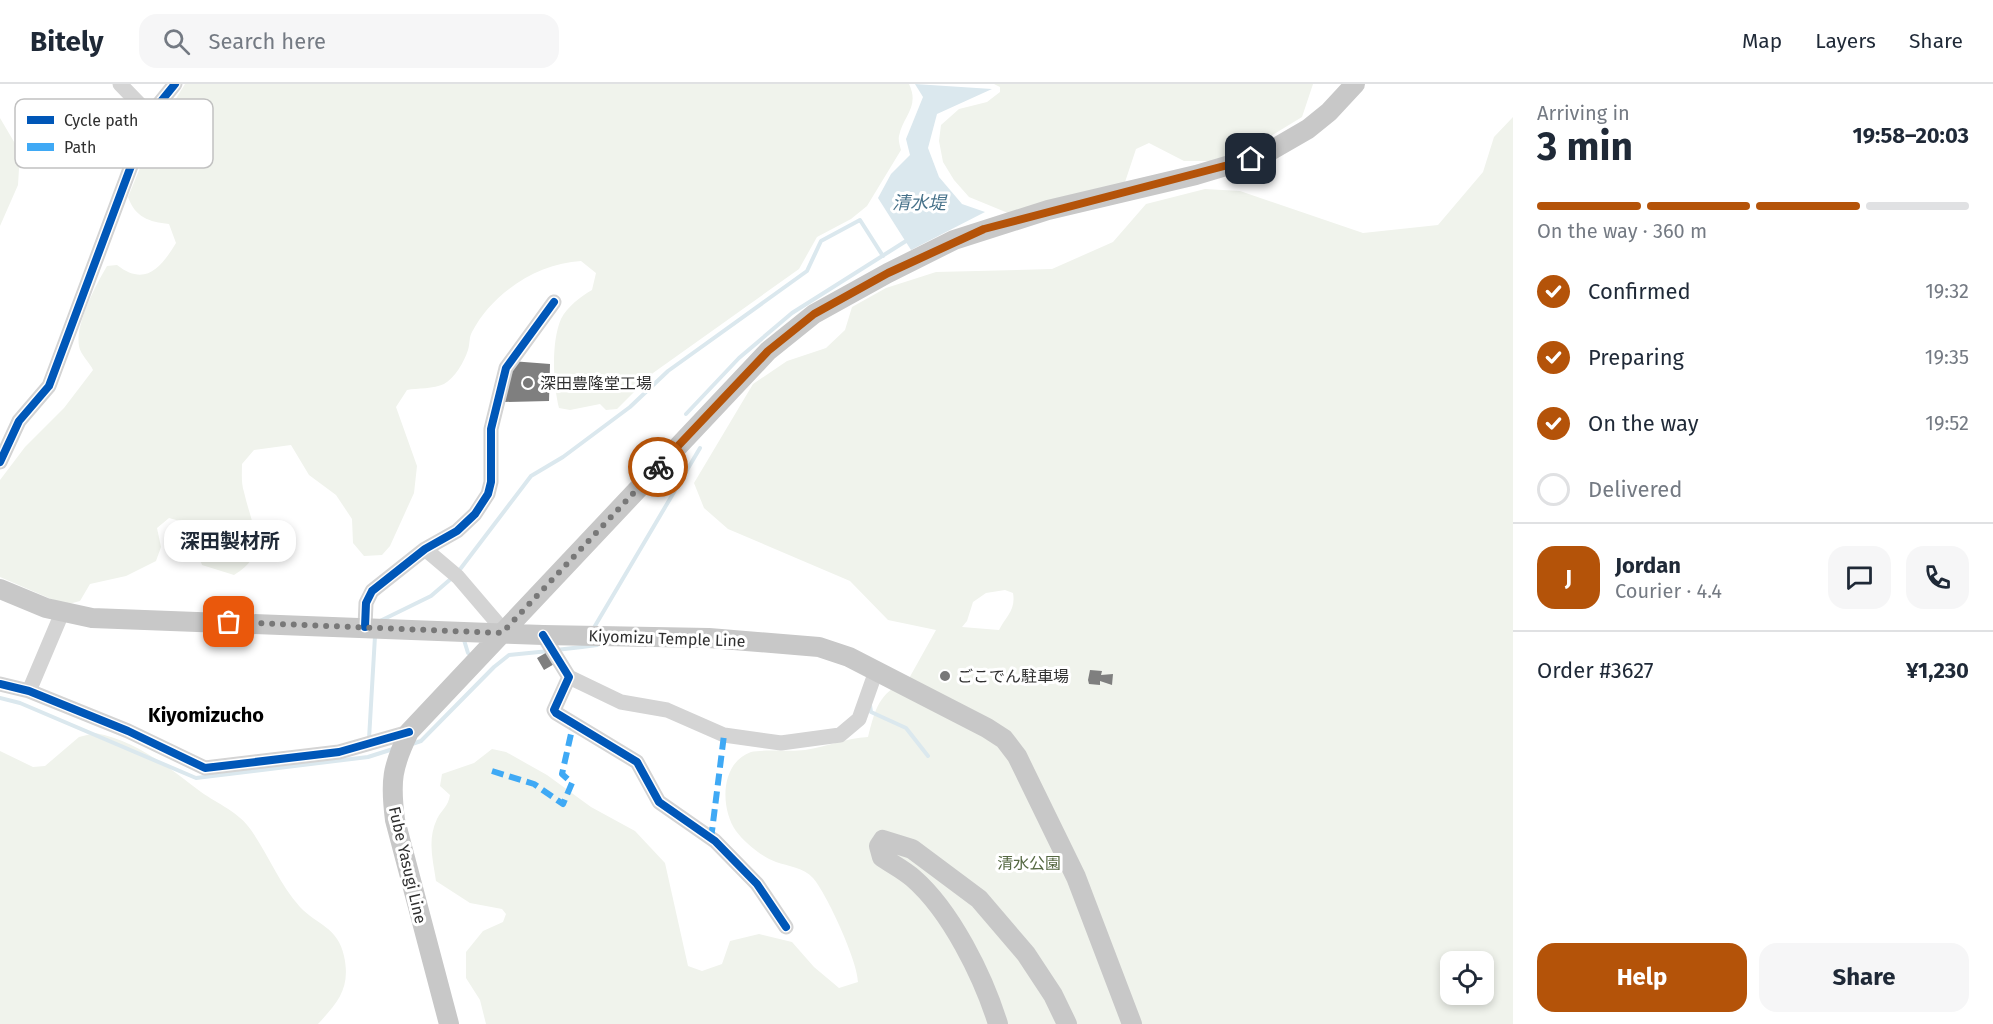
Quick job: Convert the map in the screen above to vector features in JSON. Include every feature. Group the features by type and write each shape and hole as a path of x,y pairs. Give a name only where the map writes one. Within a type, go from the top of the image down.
{"main road":[{"name":"Fube Yasugi Line","path":"449,1024 395,820 391,787 397,758 409,732 768,351 814,314 888,273 984,229 1048,210 1196,175 1263,155 1308,129 1329,112 1355,84"},
{"name":"Kiyomizu Temple Line","path":"0,589 62,613 93,618 543,635 709,638 782,642 819,647 849,657 1004,739 1017,756 1076,877 1132,1024"},
{"path":"998,1024 989,996 937,903 912,876 882,857 879,846 884,840 912,849 979,898 1026,954 1053,995 1067,1024"}],"street":[{"path":"120,84 135,99"},
{"path":"163,99 175,84"},
{"path":"0,462 19,422 49,386 130,168"},
{"path":"365,627 366,603 372,591 425,549 457,531 475,514 488,494 491,482 491,429 506,368 554,302"},
{"path":"425,549 458,577 499,625 502,633"},
{"path":"28,691 62,613"},
{"path":"543,635 569,677 621,702 667,710 724,735 781,743 840,735 859,719 876,671"},
{"path":"569,677 556,705 556,713 637,762 659,802 715,841 757,884 786,927"},
{"path":"0,684 28,691 128,731 205,768 339,752 409,732"}],"green space":[{"path":"185,84 909,84 913,99 899,136 901,150 867,206 851,219 817,237 799,269 653,373 617,409 606,410 600,404 570,410 559,408 557,398 554,363 558,328 567,310 592,290 596,273 581,261 565,263 533,274 504,293 491,305 471,334 464,360 452,378 440,386 407,390 396,407 417,466 414,493 390,546 382,555 364,556 353,543 352,519 336,495 309,475 291,445 254,450 242,464 243,489 255,538 252,558 245,567 234,575 202,565 187,523 169,518 157,528 161,547 156,561 126,576 90,584 80,601 65,605 0,577 0,480 25,447 64,408 93,370 79,346 80,327 87,305 107,266 117,265 136,274 151,272 158,267 176,243 169,224 155,222 144,217 131,204 128,197 140,168 213,168 213,99 176,99"},
{"path":"994,84 1313,84 1302,117 1230,161 1184,161 1149,143 1136,149 1124,185 1008,213 969,197 954,180 943,162 939,141 941,125 959,109 987,102 1000,92 1000,87"},
{"name":"清水公園","path":"1513,117 1513,1024 486,1024 480,1000 466,978 466,952 483,931 503,922 506,914 502,909 470,903 436,881 431,842 437,819 450,795 440,786 442,774 474,763 492,749 506,752 547,775 591,807 635,831 665,863 688,966 702,971 722,964 730,941 759,934 792,942 814,967 839,988 858,982 857,972 847,945 833,913 813,878 796,868 765,857 736,831 727,810 728,776 733,766 751,752 805,750 868,737 876,710 884,696 907,682 936,630 888,620 850,581 728,529 704,508 694,483 753,384 787,361 826,348 845,330 852,307 886,288 936,272 1052,269 1113,242 1146,204 1205,189 1240,191 1363,233 1438,225 1483,172 1494,137","holes":["1005,590 1013,593 1014,599 1010,613 999,630 962,627 967,621 973,602 986,593"]},
{"path":"0,118 15,144 15,168 19,168 18,185 0,226"},
{"path":"95,733 138,748 241,818 300,907 332,932 341,946 346,977 337,1001 318,1024 0,1024 0,751 33,767 45,766 79,737"}],"water":[{"name":"清水堤","path":"915,84 992,89 937,114 928,148 939,177 962,204 985,212 911,250 878,198 891,174 910,155 906,139 923,97"}],"building":[{"name":"深田豊隆堂工場","path":"511,361 550,364 549,401 504,402"},
{"path":"549,651 556,663 544,670 537,658"},
{"path":"1090,670 1102,671 1101,675 1113,674 1112,685 1100,681 1100,685 1089,684"}],"waterway":[{"path":"458,572 531,476 563,457 630,407 668,371 807,271 821,241 860,220 883,256"},
{"path":"686,414 739,358 792,313 906,241"},
{"path":"592,631 700,448"},
{"path":"380,621 431,596 453,577"},
{"path":"369,739 375,636"},
{"path":"464,640 468,653"},
{"path":"556,650 582,647 585,642"},
{"path":"582,647 597,645"},
{"path":"412,744 421,741 494,667 509,655 549,651"},
{"path":"0,698 20,703 196,778 368,757 393,749"},
{"path":"870,705 871,712 906,728 928,756"}],"marked path":[{"path":"492,771 534,784 563,804 572,783 562,774 573,725"},
{"path":"711,839 724,735"}],"cycle path":[{"path":"163,99 175,84"},
{"path":"0,462 19,421 49,386 130,168"},
{"path":"365,627 366,603 372,591 425,549 457,531 475,514 488,494 491,482 491,429 506,368 554,302"},
{"path":"543,635 569,677 554,710 556,713 637,762 659,802 715,841 757,884 786,927"},
{"path":"0,684 29,691 128,731 205,768 339,752 409,732"}],"way so far":[{"path":"229,622 502,633 658,467"}],"place":[{"name":"深田豊隆堂工場","path":"528,383"},
{"name":"深田製材所","path":"229,622"},
{"name":"ごこでん駐車場","path":"945,676"}],"district":[{"name":"Kiyomizucho","path":"206,715"}],"route":[{"path":"658,467 768,351 814,314 888,273 954,240 984,229 1048,210 1146,188 1251,159"}]}
